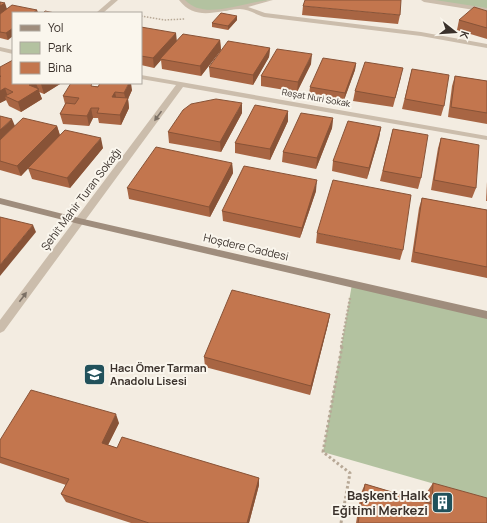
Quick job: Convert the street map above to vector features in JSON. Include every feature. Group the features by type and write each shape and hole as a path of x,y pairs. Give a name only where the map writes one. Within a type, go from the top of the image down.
{"main road":[{"name":"Hoşdere Caddesi","path":"0,201 80,221 487,315"}],"street":[{"path":"100,12 116,0"},
{"path":"182,0 185,5 194,10 208,12 241,7 270,0"},
{"path":"424,0 487,10"},
{"path":"241,7 264,15 421,34 487,46"},
{"path":"0,49 12,52"},
{"name":"Reşat Nuri Sokak","path":"142,77 487,138"},
{"name":"Şehit Mahir Turan Sokağı","path":"0,328 181,84"}],"path":[{"path":"142,16 164,20 178,20 194,18 208,12"},
{"path":"341,523 350,473 323,452 352,284"}],"green space":[{"path":"182,0 270,0 225,11 194,10"},
{"path":"424,0 487,0 487,10"},
{"path":"352,284 487,315 487,499 323,452"}],"building":[{"path":"305,0 401,0 400,15 303,6"},
{"path":"12,5 37,10 34,12 12,12 12,29 6,33 0,32 0,14"},
{"path":"474,7 487,11 487,28 459,20"},
{"path":"221,13 237,16 228,26 212,23"},
{"path":"142,27 176,33 153,58 142,56"},
{"path":"183,34 220,40 200,66 160,59"},
{"path":"228,41 270,48 253,75 209,67"},
{"path":"277,49 312,54 298,82 261,76"},
{"path":"323,58 356,63 345,93 310,87"},
{"path":"12,61 12,84 31,84 29,85 39,89 18,102 5,96 13,92 5,88 0,91 0,67"},
{"path":"365,62 403,68 395,98 355,91"},
{"path":"412,69 449,75 444,106 405,99"},
{"path":"455,76 487,81 487,113 451,107"},
{"path":"70,84 92,84 91,86 98,87 100,84 128,84 124,93 115,92 112,97 128,98 120,115 97,113 99,108 91,108 87,116 60,114 66,103 75,104 79,98 63,96"},
{"path":"216,99 242,103 220,142 168,132 183,110 191,104"},
{"path":"255,105 288,111 270,149 235,143"},
{"path":"301,113 333,118 317,158 283,152"},
{"path":"0,116 12,119 0,130"},
{"path":"23,118 57,126 17,166 0,161 0,140"},
{"path":"348,121 381,127 369,168 333,161"},
{"path":"393,129 428,135 421,178 383,171"},
{"path":"65,130 101,138 67,178 28,168"},
{"path":"441,138 479,145 476,188 434,180"},
{"path":"156,147 232,163 209,207 127,188"},
{"path":"244,166 317,180 302,228 222,211"},
{"path":"333,180 411,195 403,250 317,233"},
{"path":"422,198 487,210 487,267 414,252"},
{"path":"0,217 33,225 0,265"},
{"path":"232,290 330,314 311,386 204,357"},
{"path":"31,390 116,414 102,443 117,448 122,437 259,478 247,523 149,523 61,494 69,479 0,457 0,440"},
{"name":"Başkent Halk Eğitimi Merkezi","path":"433,483 487,498 487,523 358,523 365,484 432,504"}],"place":[{"name":"Hacı Ömer Tarman Anadolu Lisesi","path":"95,374"},
{"name":"Başkent Halk Eğitimi Merkezi","path":"443,502"}]}
